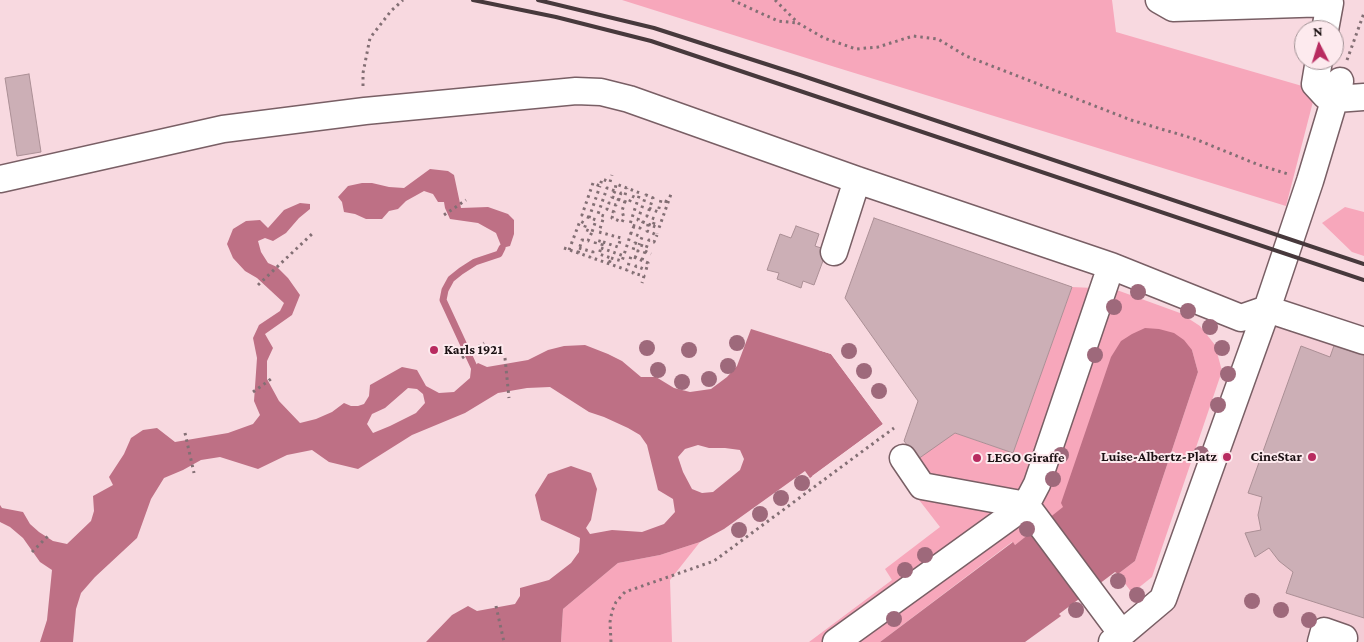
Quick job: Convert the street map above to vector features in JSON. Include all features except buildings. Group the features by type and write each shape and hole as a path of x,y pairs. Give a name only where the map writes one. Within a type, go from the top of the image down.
{"street":[{"path":"1159,0 1174,8 1330,3 1327,20"},
{"path":"1317,70 1315,84 1326,96 1338,90 1364,97"},
{"path":"903,458 922,486 1033,515 1090,591 1117,638 1163,599 1267,309 1338,90"},
{"path":"0,179 223,129 365,111 576,91 600,92 638,102 857,180 1111,266 1241,318 1267,309 1364,341"},
{"path":"834,252 857,180"},
{"path":"836,642 1033,515 1037,484 1111,266"}],"path":[{"path":"365,111 363,73 370,38 391,11 403,0"},
{"path":"732,0 778,21 798,23"},
{"path":"775,0 798,23 824,38 856,50 878,47 913,36 938,39 966,56 1123,117 1195,139 1259,165 1310,181"},
{"path":"1338,90 1364,13"},
{"path":"589,218 602,179 610,182 612,175"},
{"path":"578,253 582,240 588,241 596,220 582,215 592,183 600,186"},
{"path":"638,199 632,196 629,203 612,197 616,184 640,192 638,199 630,224 640,228 643,222"},
{"path":"594,244 596,240 618,247 621,238 600,232 604,216 598,214 607,188 614,191"},
{"path":"625,201 622,211 624,218 622,222 612,218 614,212 607,209 609,203 616,205 620,193 625,195 627,188"},
{"path":"642,260 649,240 654,242 671,194"},
{"path":"653,226 655,219 647,216 653,198 646,195 638,220 653,226 659,228"},
{"path":"444,215 466,200"},
{"path":"649,208 658,212 661,200 668,202"},
{"path":"569,250 580,222 586,224 584,229 592,232"},
{"path":"648,224 647,231 657,234"},
{"path":"603,242 599,254 622,261 634,226"},
{"path":"258,285 314,233"},
{"path":"631,233 642,237 639,245"},
{"path":"635,258 638,251 633,250 635,243 651,254"},
{"path":"564,248 627,270 631,256 642,260 648,263 646,270 636,266 633,273 644,276 642,283"},
{"path":"579,248 592,252 591,257"},
{"path":"601,248 624,256"},
{"path":"609,264 611,258"},
{"path":"462,358 484,343"},
{"path":"505,358 509,398"},
{"path":"253,392 271,379"},
{"path":"611,642 610,622 612,611 616,602 625,592 714,561 894,428"},
{"path":"185,433 194,473"},
{"path":"32,552 48,536"},
{"path":"496,606 504,642"}],"shaded area":[{"path":"622,0 1112,0 1116,32 1316,90 1286,206"},
{"path":"430,169 448,171 454,175 461,208 488,207 508,214 514,220 514,234 510,246 502,248 496,233 478,223 450,219 444,202 438,202 433,194 424,191 406,201 398,209 389,211 382,219 366,219 344,212 342,202 338,197 348,186 362,183 404,188"},
{"path":"300,203 310,204 310,209 286,233 273,241 265,238 258,241 261,252 268,263 277,267 288,278 300,295 292,315 265,334 273,348 267,361 267,379 279,401 300,423 332,412 344,403 351,406 364,404 369,396 370,385 402,367 417,370 426,386 439,393 454,392 470,378 471,369 478,363 487,367 528,360 548,350 564,346 585,345 622,361 641,377 656,377 674,388 690,392 711,389 727,377 737,366 751,329 831,354 883,424 810,478 805,471 724,529 700,542 660,555 618,563 563,609 561,642 426,642 452,615 468,606 477,611 515,604 520,596 520,588 549,580 571,563 579,552 580,538 541,520 535,495 548,474 571,466 591,473 597,489 591,520 586,528 590,534 612,530 642,532 664,524 675,512 673,499 658,490 647,445 640,435 604,417 589,412 550,387 527,388 498,393 465,413 412,435 358,469 329,462 312,450 287,455 258,469 220,457 201,460 164,478 151,499 137,538 95,577 81,593 76,609 73,642 40,642 47,620 52,570 40,562 23,538 10,527 0,522 0,505 2,508 23,512 30,524 39,532 53,541 67,544 91,521 94,511 93,496 113,485 109,477 124,454 131,438 143,430 157,428 175,442 228,433 253,424 260,415 254,401 257,358 253,338 259,325 280,311 284,303 257,278 245,271 233,258 227,244 233,229 246,221 260,220 268,228 284,210","holes":["408,388 417,389 423,394 425,403 416,413 373,433 367,424 372,414 385,408","698,445 709,448 740,450 744,459 740,470 713,492 702,493 692,489 678,457 685,449"]},
{"path":"1345,207 1364,212 1364,256 1352,252 1322,223"},
{"path":"1072,287 1114,289 1180,313 1200,326 1215,345 1222,371 1152,577 1132,593 1118,574 1135,561 1198,372 1192,350 1064,507 1015,545 1012,542 880,642 809,642 892,580 885,569 940,527 892,465 912,451 955,433 1013,453"},
{"path":"1275,303 1364,332 1364,642 1129,642 1168,605"},
{"path":"1145,328 1174,333 1184,340 1192,350 1198,372 1135,561 1118,574 1115,572 1059,614 1061,616 1025,642 880,642 1013,542 1015,545 1063,507 1061,503 1111,357 1121,341"},
{"path":"700,542 670,580 672,642 561,642 563,609 618,563 660,555"}],"pier":[{"path":"819,348 832,352 886,424 813,478 812,476 883,424 831,354 818,350"}],"waterway":[{"path":"474,367 443,300 445,290 451,279 461,271 475,262 499,254 502,248"}],"railway":[{"path":"473,0 556,17 651,41 1364,280"},
{"path":"538,0 654,28 1364,264"}],"place":[{"name":"Karls 1921","path":"434,350"},
{"name":"Luise-Albertz-Platz","path":"1227,457"},
{"name":"CineStar","path":"1312,457"},
{"name":"LEGO Giraffe","path":"977,458"}]}
